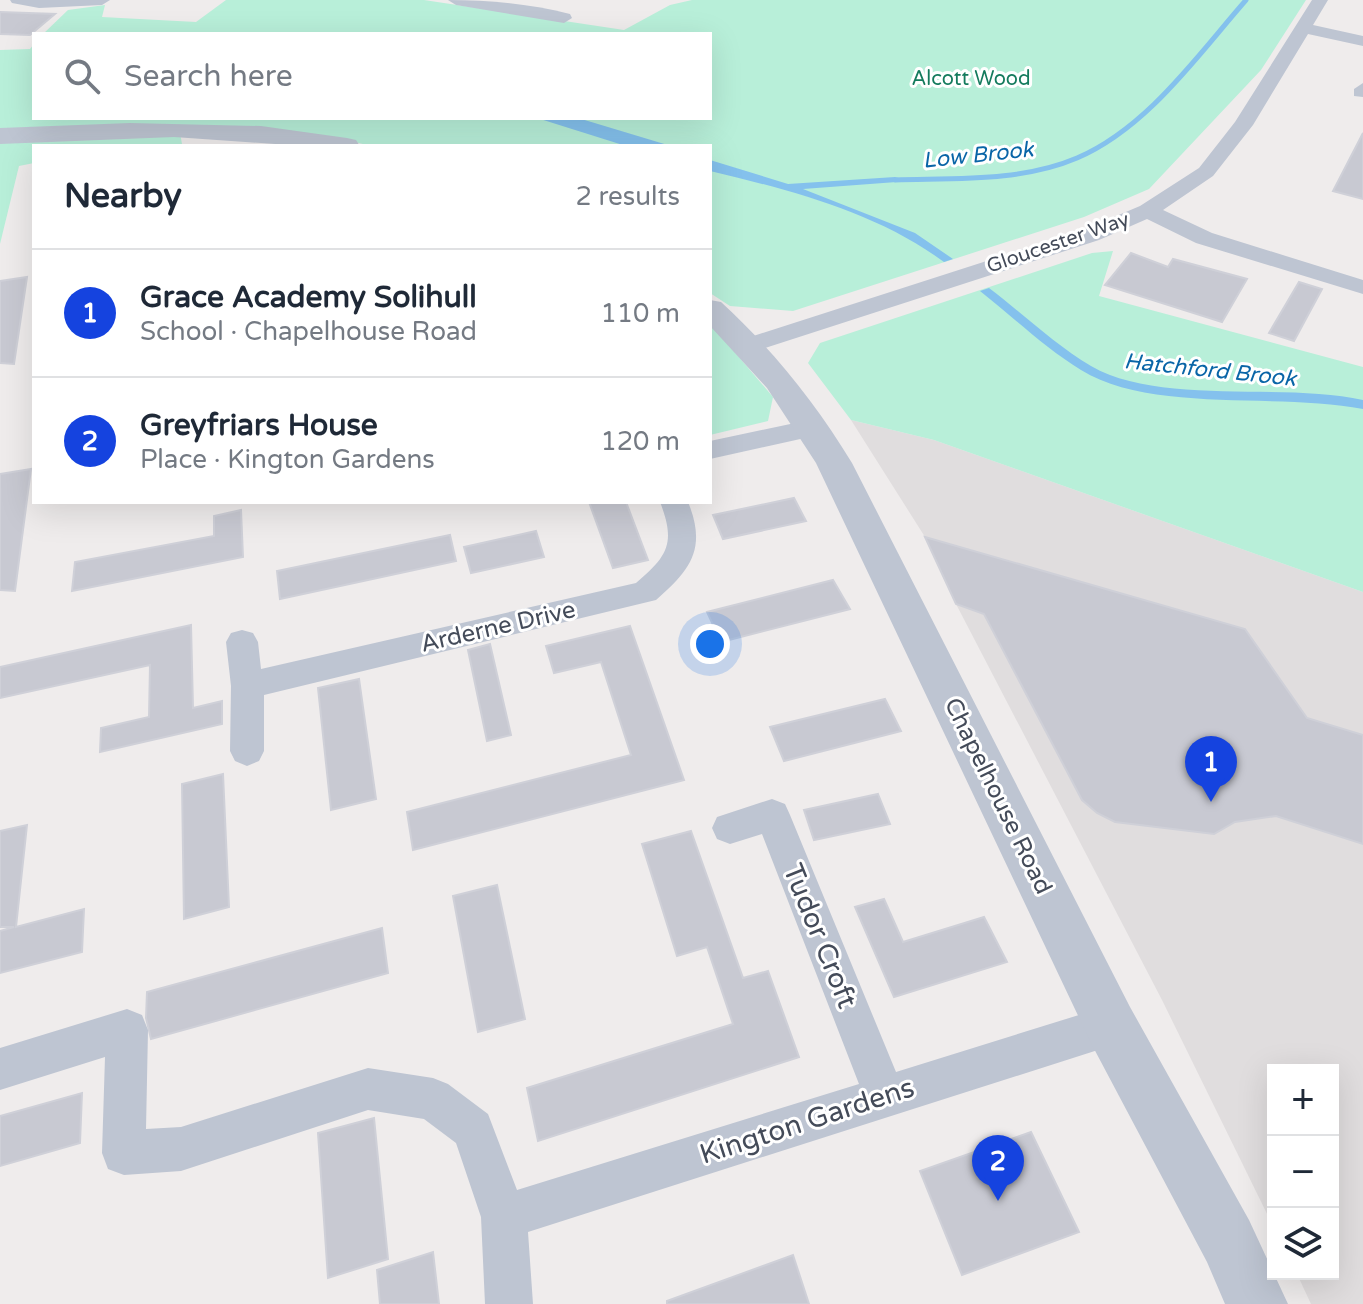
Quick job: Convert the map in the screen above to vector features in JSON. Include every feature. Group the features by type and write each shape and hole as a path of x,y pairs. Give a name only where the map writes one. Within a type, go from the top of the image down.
{"street":[{"path":"18,0 39,3 102,0"},
{"path":"456,0 564,18"},
{"path":"541,12 558,0"},
{"name":"Gloucester Way","path":"750,345 1091,235 1148,211 1206,172 1243,125 1320,0"},
{"path":"1305,28 1363,41"},
{"path":"0,136 157,130 320,144"},
{"path":"1148,211 1204,238 1356,284 1363,259"},
{"name":"Chapelhouse Road","path":"712,311 750,345 779,378 814,428 864,522 1111,1026 1228,1241 1257,1304"},
{"path":"712,450 814,428"},
{"name":"Arderne Drive","path":"247,686 645,592 668,574 682,555 684,536 675,504"},
{"path":"242,642 247,686 247,751"},
{"name":"Tudor Croft","path":"730,828 772,815 885,1097"},
{"name":"Kington Gardens","path":"504,1217 1111,1026"},
{"path":"0,1069 127,1030 124,1153 181,1149 368,1089 433,1099 473,1129 504,1217 509,1304"}],"shaded area":[{"path":"851,420 934,440 1363,592 1363,1304 1311,1304 1300,1280 1339,1280 1339,1064 1267,1064 1267,1214 1162,1000 956,604 925,537"}],"green space":[{"name":"Alcott Wood","path":"226,0 424,0 624,30 670,5 692,0 1306,0 1261,70 1149,189 1084,217 793,311 730,306 712,294 712,144 363,144 326,136 0,131 0,50 32,46 32,120 712,120 712,32 45,32 68,10 105,5 102,17 196,22"},
{"path":"180,133 182,144 32,144 32,163 19,166 0,244 0,140"},
{"path":"1113,251 1099,296 1363,367 1363,592 934,440 851,420 808,363 820,343 1092,253"},
{"path":"712,325 773,397 768,421 712,435"}],"water":[{"path":"543,120 585,120 664,144 620,144"},
{"path":"712,161 788,184 895,177 910,181 803,189 915,233 953,259 944,262 890,229 861,216 771,186 712,171"},
{"path":"989,288 1078,358 1119,378 1187,390 1331,395 1363,400 1363,409 1330,404 1180,397 1110,384 1068,361 980,291"}],"building":[{"path":"0,12 55,14 30,35 0,34"},
{"path":"1363,133 1363,199 1333,191"},
{"path":"1131,253 1168,267 1173,259 1247,279 1222,322 1105,285"},
{"path":"27,277 14,364 0,363 0,281"},
{"path":"1299,282 1322,289 1294,341 1269,333"},
{"path":"31,469 15,591 0,590 0,474"},
{"path":"794,498 806,521 723,539 713,515"},
{"path":"590,504 627,504 648,560 613,568"},
{"path":"241,510 243,557 72,591 75,562 214,536 214,516"},
{"path":"536,531 544,557 471,573 464,547"},
{"path":"450,535 456,561 280,599 277,571"},
{"path":"925,537 1245,629 1307,718 1363,735 1363,844 1276,816 1235,822 1214,834 1115,822 1097,813 1082,800 984,614 956,604"},
{"path":"833,580 850,609 721,642 707,612"},
{"path":"191,625 193,708 222,701 222,724 100,752 101,728 149,717 150,665 0,698 0,667"},
{"path":"630,626 684,780 413,850 407,812 631,755 601,662 554,673 546,646"},
{"path":"490,644 511,735 487,741 468,650"},
{"path":"359,679 376,799 331,810 318,688"},
{"path":"885,699 901,731 784,761 770,727"},
{"path":"223,774 229,907 184,919 182,784"},
{"path":"878,794 890,824 814,840 804,810"},
{"path":"27,825 16,927 84,909 82,952 0,973 0,931 14,927 0,927 0,831"},
{"path":"691,831 743,978 768,971 799,1057 538,1141 527,1088 733,1024 707,947 677,956 642,844"},
{"path":"497,885 525,1019 478,1032 453,896"},
{"path":"884,899 903,942 984,917 1007,962 894,997 855,907"},
{"path":"382,928 388,973 151,1039 146,1018 147,992"},
{"path":"82,1093 80,1143 0,1166 0,1116"},
{"path":"374,1118 388,1259 328,1278 318,1133"},
{"path":"1031,1132 1079,1232 962,1275 920,1171"},
{"path":"433,1252 439,1304 380,1304 377,1270"},
{"path":"793,1255 809,1304 667,1304 667,1301"}],"waterway":[{"name":"Low Brook","path":"895,180 1010,175 1056,166 1077,158 1126,129 1148,110 1246,0"}],"place":[{"name":"Grace Academy Solihull","path":"1211,802"},
{"name":"Greyfriars House","path":"998,1201"}],"water label":[{"name":"Hatchford Brook","path":"1210,370"}]}
